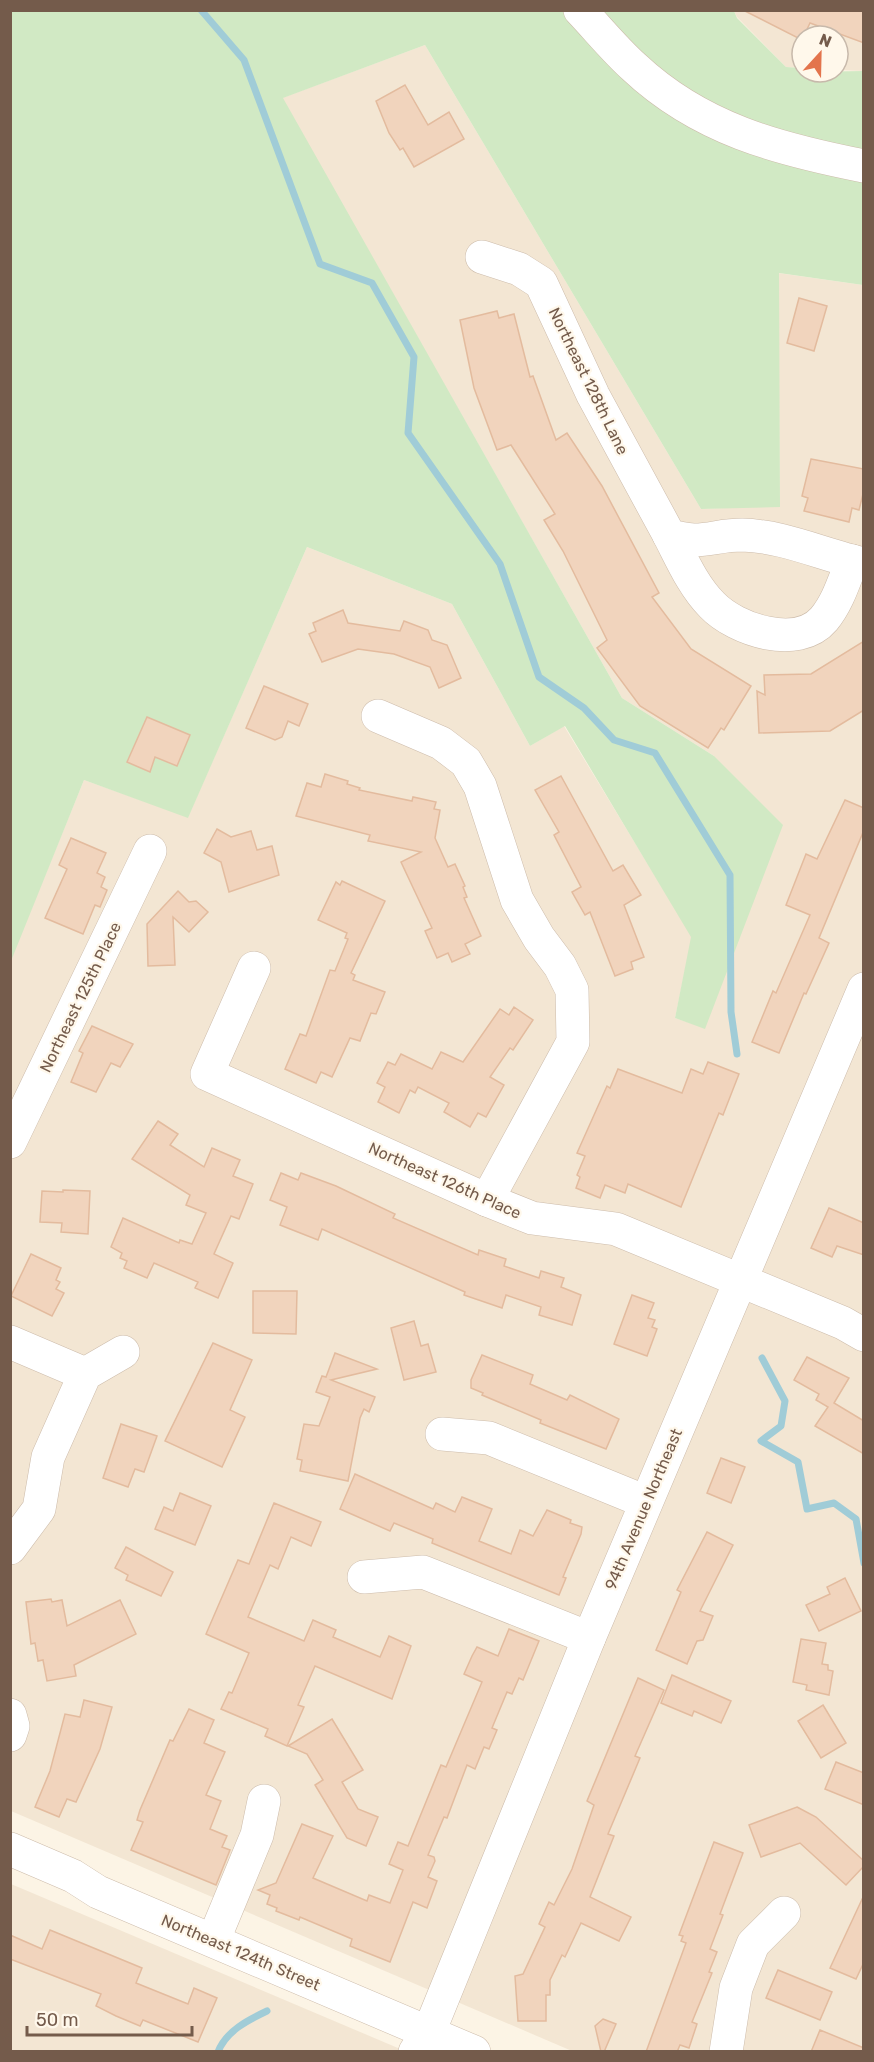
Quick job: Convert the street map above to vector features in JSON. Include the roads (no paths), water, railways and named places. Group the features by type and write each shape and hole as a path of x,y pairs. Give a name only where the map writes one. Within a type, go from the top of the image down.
{"street":[{"path":"580,10 635,68 678,101 719,126 788,150 864,166"},
{"name":"Northeast 128th Lane","path":"482,257 519,269 541,283 593,395 669,535 696,584 712,606 734,620 764,632 798,634 823,620 858,562 774,539 741,535 687,542 669,535"},
{"path":"378,716 441,743 466,762 480,786 517,900 539,938 560,966 572,990 573,1042 487,1200"},
{"name":"Northeast 125th Place","path":"10,1142 150,851"},
{"name":"Northeast 126th Place","path":"254,968 207,1074 532,1218 616,1229 843,1323 864,1335"},
{"name":"94th Avenue Northeast","path":"422,2042 739,1279 864,989"},
{"path":"10,1342 85,1374"},
{"path":"10,1548 39,1509 48,1457 85,1374 123,1352"},
{"path":"442,1434 489,1438 646,1502"},
{"path":"364,1576 423,1572 589,1638"},
{"path":"10,1715 13,1725 10,1735"},
{"path":"214,1939 257,1835 264,1801"},
{"name":"Northeast 124th Street","path":"10,1849 74,1876 98,1892 214,1939 422,2042 474,2052"},
{"path":"726,2052 736,1988 753,1944 784,1913"}],"waterway":[{"path":"201,10 244,60 320,264 372,283 414,357 408,433 500,564 539,677 584,708 614,740 655,753 730,875 731,1012 737,1054"},
{"path":"762,1358 785,1401 781,1426 761,1441 798,1462 807,1509 834,1503 856,1519 864,1563"},
{"path":"218,2052 232,2032 245,2022 267,2011"}]}
